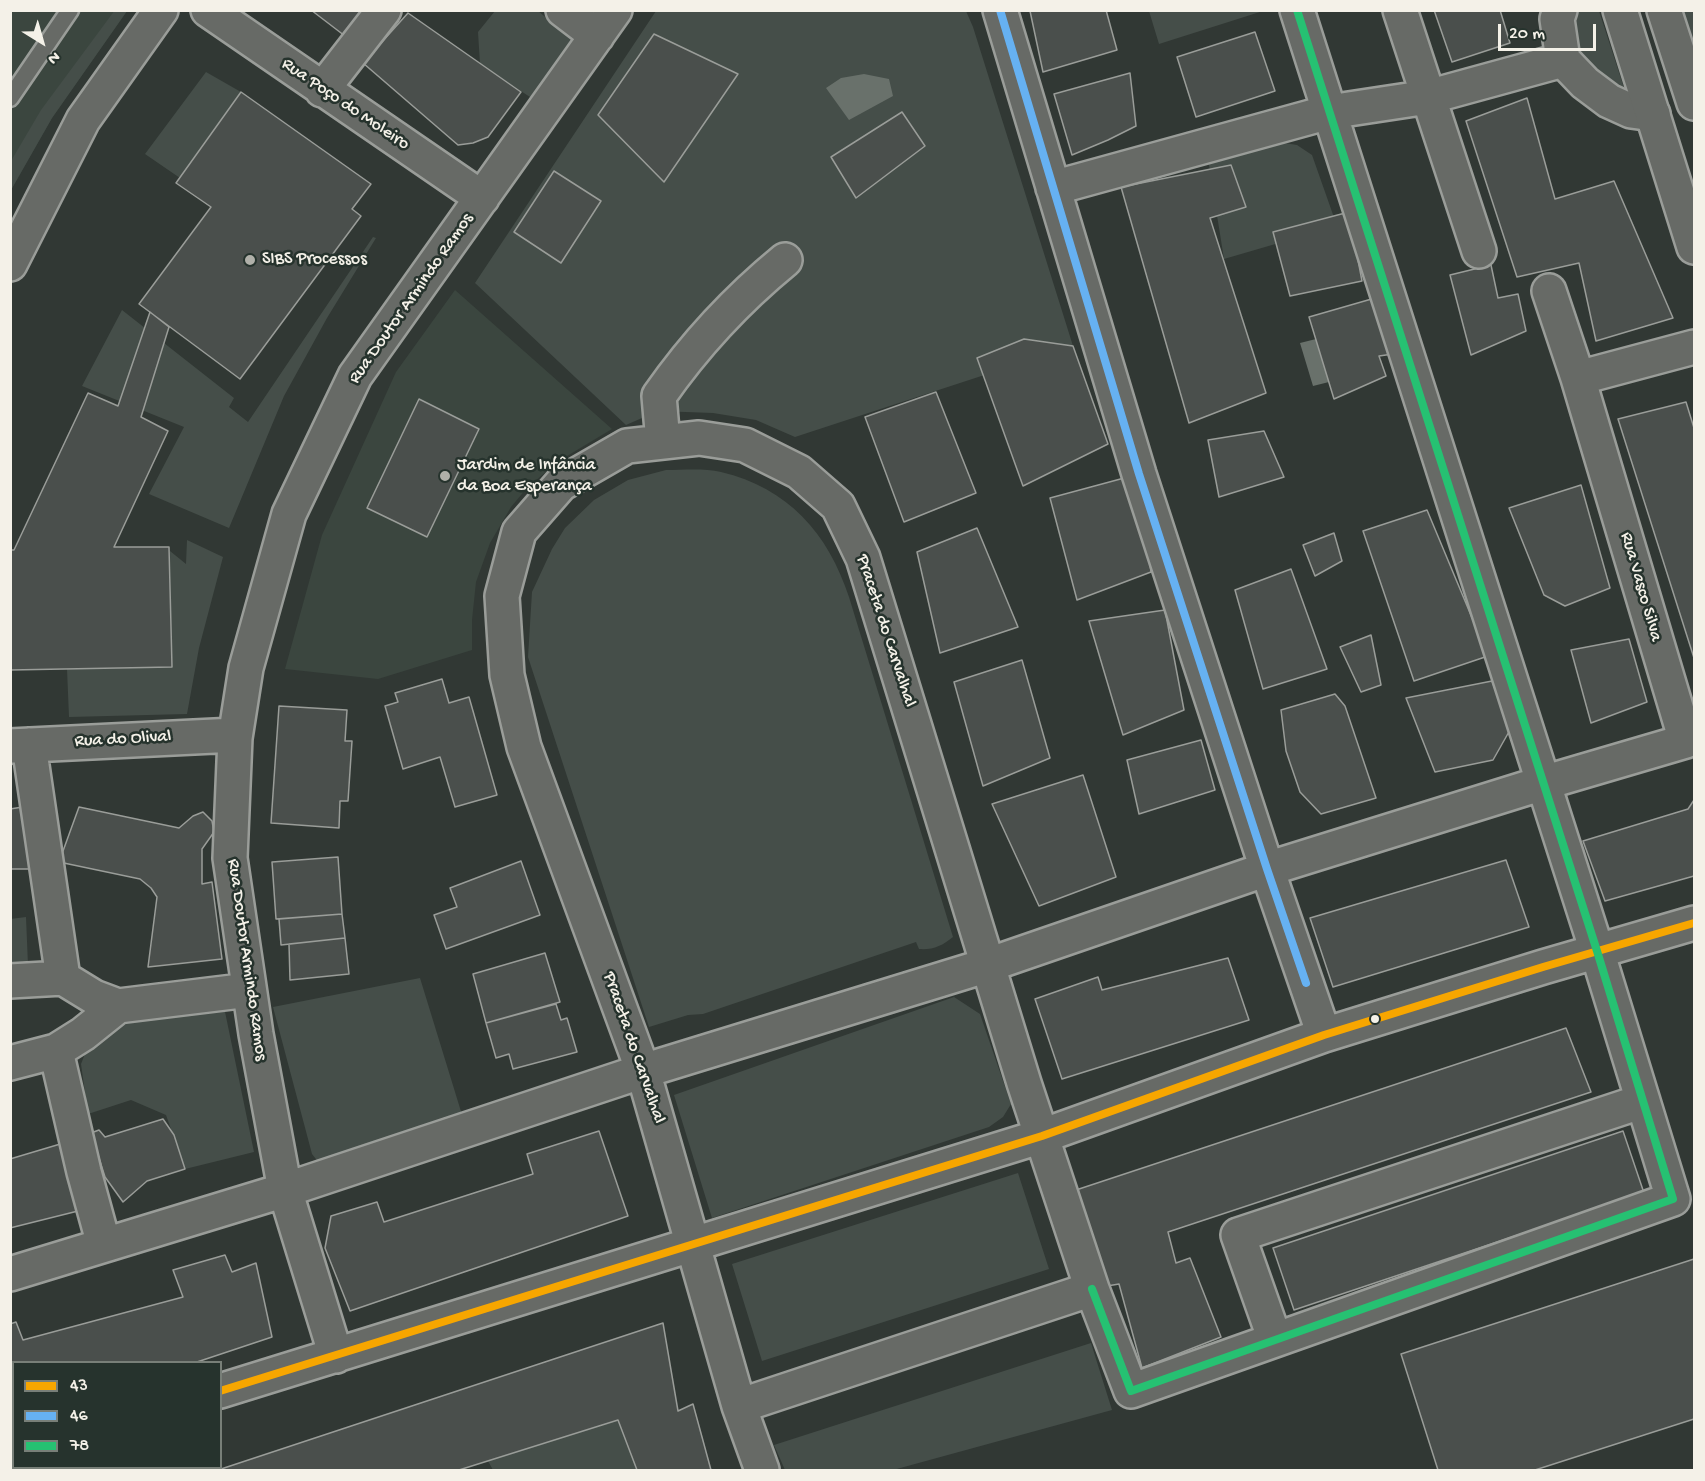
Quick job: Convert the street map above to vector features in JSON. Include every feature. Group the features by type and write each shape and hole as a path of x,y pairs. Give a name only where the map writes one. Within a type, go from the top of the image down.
{"street":[{"path":"10,264 83,120 161,10"},
{"name":"Rua Poço do Moleiro","path":"208,10 482,198"},
{"path":"322,90 384,10"},
{"path":"563,10 606,23"},
{"path":"1000,10 1139,474 1267,869 1324,1035"},
{"path":"1297,10 1597,951 1673,1199 1275,1340 1238,1235 1642,1101"},
{"path":"1400,10 1479,251"},
{"path":"1560,10 1557,19 1563,60 1585,83 1609,100 1631,111 1653,114"},
{"path":"1620,10 1695,247"},
{"path":"1664,10 1695,103"},
{"name":"Rua Doutor Armindo Ramos","path":"336,1356 285,1190 249,990 230,858 235,735 246,668 289,514 355,376 606,23"},
{"path":"1053,188 1329,112 1428,97 1563,60"},
{"path":"663,442 659,396 708,331 750,289 785,260"},
{"name":"Rua Vasco Silva","path":"1543,783 1686,741 1578,378 1549,291"},
{"path":"1578,378 1695,347"},
{"name":"Praceta do Carvalhal","path":"762,1470 739,1406 643,1071 524,747 507,675 502,596 519,532 561,484 627,446 699,438 745,445 799,472 838,506 863,558 1024,1083 1092,1289 1131,1391 1275,1340"},
{"name":"Rua do Olival","path":"20,745 235,735"},
{"path":"20,745 63,978"},
{"path":"10,1274 285,1190 643,1071 988,964 1267,869 1543,783"},
{"path":"222,1390 1042,1136 1324,1035 1695,923"},
{"path":"10,981 63,978 94,997 118,1006 249,990"},
{"path":"10,1063 56,1051 83,1034 118,1006"},
{"path":"56,1051 84,1172 104,1245"},
{"path":"739,1406 1092,1289"}],"lane":[{"path":"10,98 70,10"}],"shaded area":[{"path":"115,10 127,11 52,118 11,190 11,161 41,110"},
{"path":"1149,10 1263,11 1159,44"},
{"path":"11,11 127,11 52,118 11,190"},
{"path":"495,11 538,11 572,39 533,99 480,64 478,32"},
{"path":"656,11 966,11 1073,346 795,437 756,420 713,413 658,411 626,425 475,283"},
{"path":"1572,11 1599,11 1626,94 1592,75 1572,43"},
{"path":"1683,11 1694,11 1694,47"},
{"path":"206,72 241,92 180,178 145,154"},
{"path":"864,74 889,79 893,96 849,120 826,88 841,78"},
{"path":"1278,142 1297,145 1312,155 1337,226 1224,259 1208,159"},
{"path":"373,237 376,238 327,318 284,396 229,528 149,494 184,427 82,386 122,310 234,398 229,407 248,422"},
{"name":"Jardim de Infância da Boa Esperança","path":"455,290 612,429 557,462 526,489 511,507 490,543 476,582 472,650 378,679 285,669 322,535 396,372"},
{"path":"1316,339 1329,382 1313,386 1300,343"},
{"path":"666,470 721,472 745,479 766,489 802,516 830,553 849,597 953,937 929,949 919,949 916,942 703,1014 688,1015 649,1027 528,657 532,592 552,549 565,528 594,500 628,480"},
{"path":"187,540 223,557 199,648 187,714 69,717 67,669 171,667 170,551 186,564"},
{"path":"26,917 28,965 11,967 10,919"},
{"path":"420,978 463,1118 319,1163 312,1154 273,1007"},
{"path":"954,997 980,1014 1011,1104 1003,1117 989,1127 712,1218 674,1095"},
{"path":"224,1007 254,1152 185,1169 166,1115 131,1100 88,1114 81,1064 88,1046 119,1020"},
{"path":"1018,1173 1049,1269 762,1361 732,1264"},
{"path":"1091,1343 1112,1410 893,1470 785,1470 774,1445"},
{"path":"618,1420 637,1470 493,1470 488,1461"}],"building":[{"path":"311,10 364,10 345,36"},
{"path":"1106,10 1117,50 1043,72 1030,11"},
{"path":"1434,10 1500,10 1510,43 1452,62"},
{"path":"408,13 521,92 488,137 473,143 458,145 363,63"},
{"path":"1255,32 1275,91 1196,117 1177,57"},
{"path":"654,34 738,74 664,182 598,115"},
{"path":"1130,73 1136,126 1072,155 1054,94"},
{"name":"SIBS Processos","path":"241,92 371,184 352,209 361,216 240,379 139,304 211,207 176,183"},
{"path":"1527,98 1555,199 1614,181 1673,318 1596,341 1579,263 1517,277 1466,121"},
{"path":"902,112 925,146 856,198 831,157"},
{"path":"1231,165 1246,207 1210,218 1266,393 1189,423 1121,187"},
{"path":"554,171 601,201 561,263 514,232"},
{"path":"1349,212 1362,281 1290,296 1273,232"},
{"path":"1491,265 1498,298 1518,294 1526,331 1471,355 1450,275"},
{"path":"1375,298 1393,354 1379,356 1386,376 1334,399 1309,317"},
{"path":"150,312 169,327 141,417 168,431 114,547 169,547 172,667 10,670 10,550 14,550 88,393 118,406"},
{"path":"1024,339 1073,346 1108,444 1023,486 977,358"},
{"path":"936,392 976,493 904,522 865,417"},
{"name":"Jardim de Infância da Boa Esperança","path":"419,399 479,429 427,537 367,508"},
{"path":"1686,402 1694,428 1694,658 1618,419"},
{"path":"1264,431 1284,477 1219,497 1208,440"},
{"path":"1139,474 1151,572 1077,600 1050,498"},
{"path":"1581,485 1610,588 1565,606 1544,595 1509,508"},
{"path":"1427,510 1488,656 1414,681 1363,531"},
{"path":"977,528 1018,627 940,653 917,552"},
{"path":"1334,533 1342,561 1315,576 1303,545"},
{"path":"1291,569 1327,669 1263,689 1235,590"},
{"path":"1165,610 1184,710 1123,735 1089,621"},
{"path":"1371,635 1381,685 1361,692 1340,647"},
{"path":"1629,639 1647,702 1591,723 1571,650"},
{"path":"1022,660 1050,758 983,786 954,682"},
{"path":"442,679 449,703 469,697 497,795 455,807 440,757 403,769 385,706 398,702 395,693"},
{"path":"1492,681 1510,730 1493,760 1435,772 1406,698"},
{"path":"1335,694 1345,706 1376,798 1321,814 1300,792 1286,751 1281,710"},
{"path":"279,706 347,710 345,741 352,741 348,801 340,801 339,828 271,823"},
{"path":"1201,740 1215,790 1139,814 1127,760"},
{"path":"1083,775 1116,877 1039,906 992,804"},
{"path":"1694,800 1694,876 1605,901 1583,841 1688,809"},
{"path":"29,806 48,884 28,869 10,869 10,809"},
{"path":"79,807 179,828 193,816 203,812 212,821 214,832 202,849 202,884 212,882 222,959 148,967 157,897 151,888 140,879 59,862"},
{"path":"338,857 342,914 276,919 272,862"},
{"path":"1506,860 1529,927 1333,987 1310,918"},
{"path":"521,861 540,915 446,949 434,915 457,907 450,888"},
{"path":"342,914 345,938 281,945 279,919"},
{"path":"345,938 349,974 290,980 289,944"},
{"path":"545,953 560,1002 486,1023 473,974"},
{"path":"1228,958 1249,1020 1062,1079 1035,999 1098,977 1102,990"},
{"path":"556,1004 561,1020 567,1018 577,1052 513,1069 509,1054 496,1058 486,1023"},
{"path":"1566,1028 1591,1092 1168,1232 1176,1263 1190,1258 1221,1337 1142,1368 1119,1284 1107,1286 1076,1190"},
{"path":"163,1119 174,1135 185,1169 147,1181 123,1202 105,1177 91,1133 99,1130 105,1137"},
{"path":"599,1131 628,1216 350,1311 325,1248 331,1216 377,1202 384,1222 533,1174 527,1154"},
{"path":"1623,1131 1644,1193 1294,1310 1273,1248"},
{"path":"77,1139 94,1207 10,1228 10,1159"},
{"path":"225,1255 232,1272 256,1263 272,1337 200,1361 12,1361 12,1426 10,1426 10,1324 16,1322 23,1340 183,1297 173,1270"},
{"path":"1694,1259 1694,1419 1535,1470 1438,1470 1401,1354"},
{"path":"663,1323 678,1411 693,1404 711,1470 637,1470 618,1420 459,1470 218,1470"}],"transit line":[{"name":"46","path":"1000,10 1139,474 1306,983"},
{"name":"78","path":"1092,1289 1131,1391 1673,1199 1597,951 1297,10"},
{"name":"43","path":"222,1390 1042,1136 1324,1035 1694,923"}],"place":[{"name":"SIBS Processos","path":"250,260"},
{"name":"Jardim de Infância da Boa Esperança","path":"445,476"}]}
